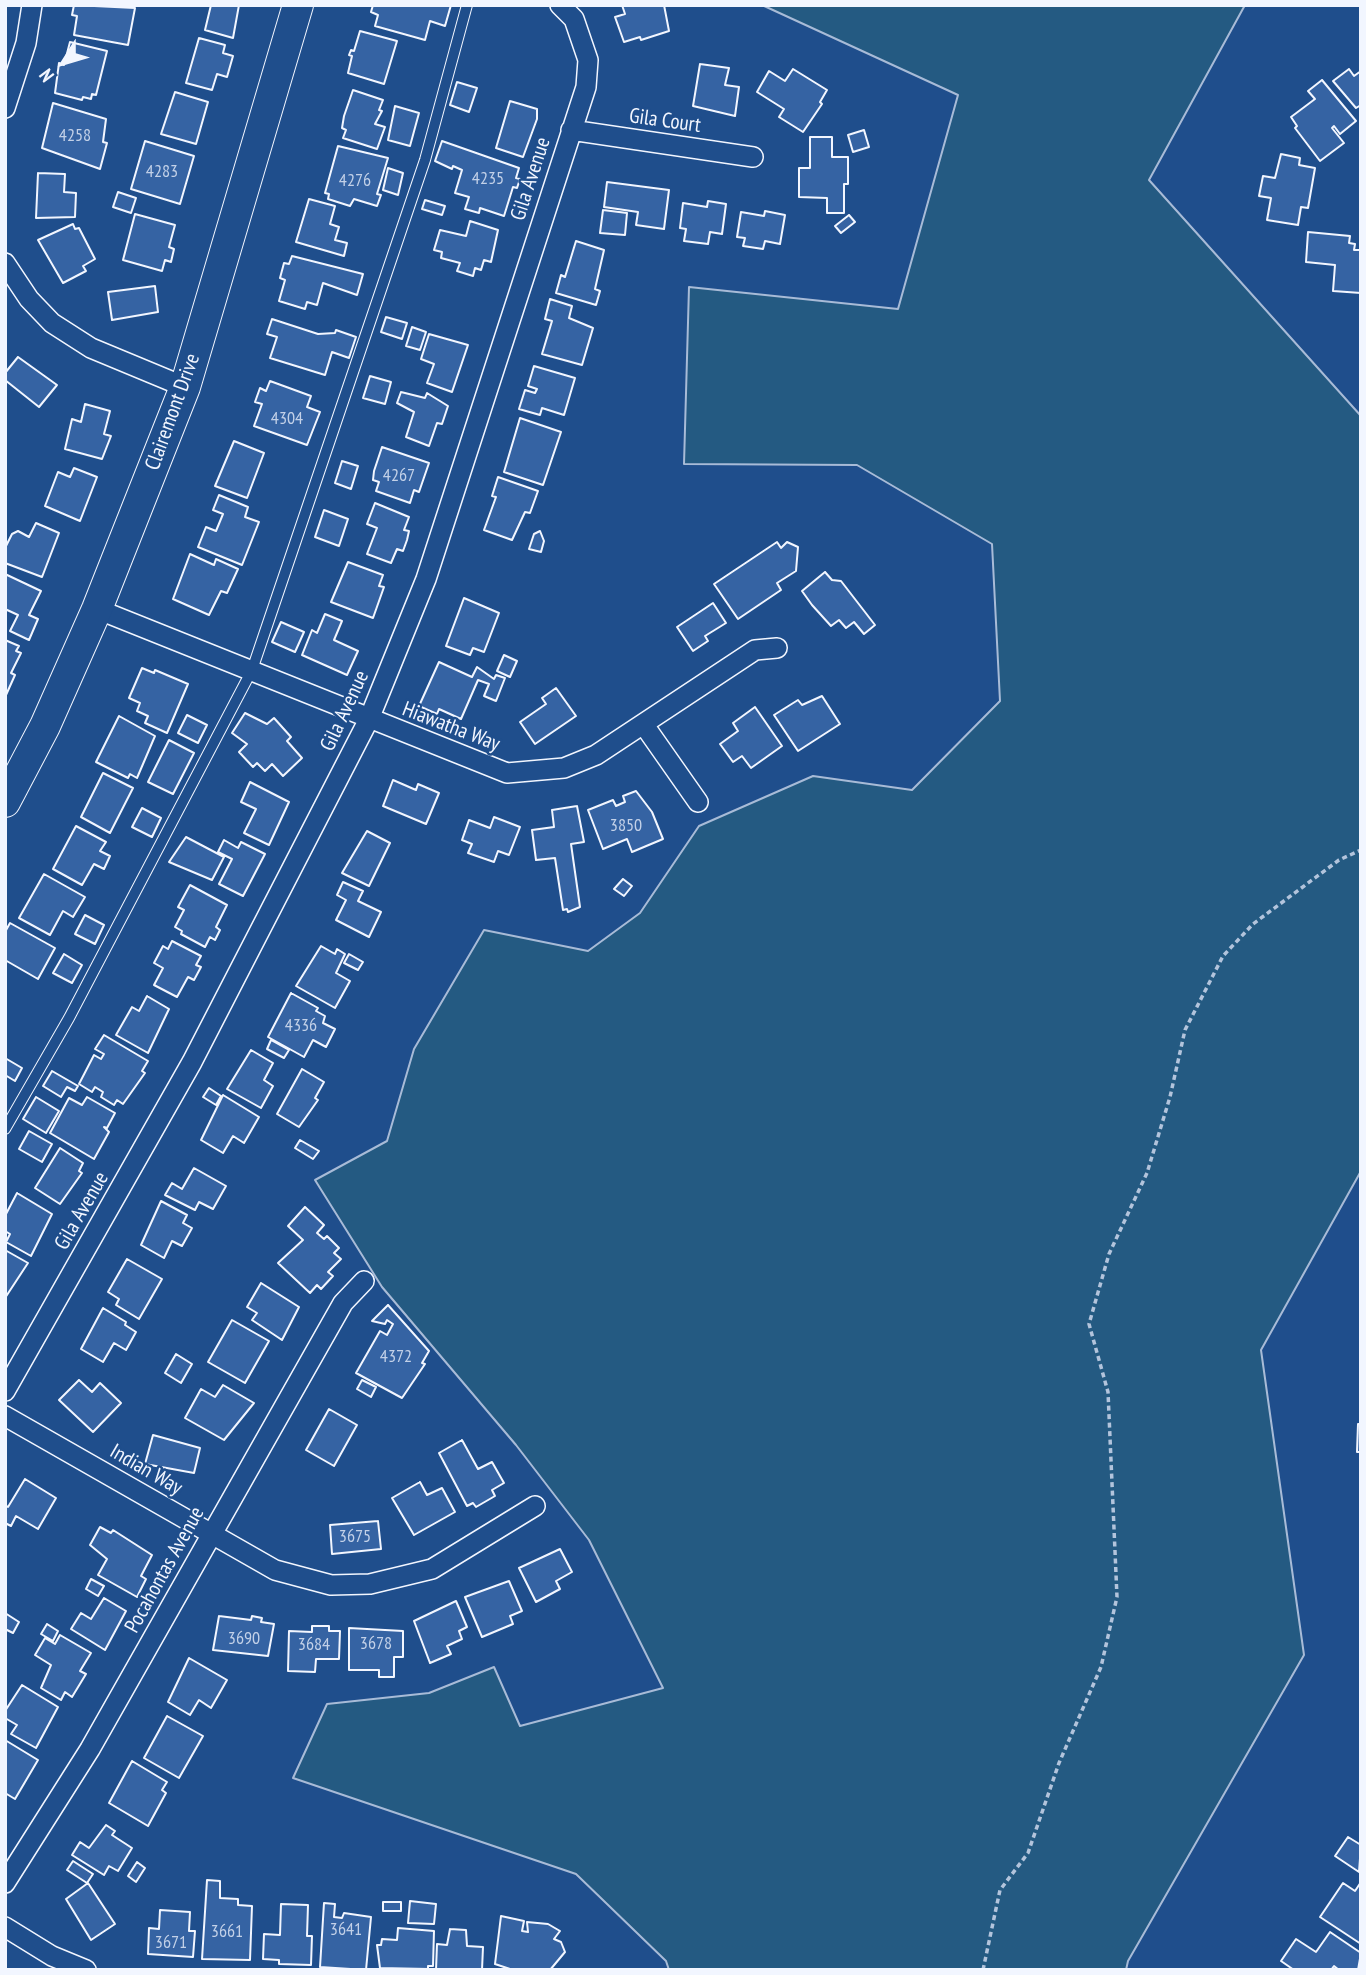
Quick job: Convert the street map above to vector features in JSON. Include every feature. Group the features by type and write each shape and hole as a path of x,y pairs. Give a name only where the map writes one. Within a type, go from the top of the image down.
{"main road":[{"name":"Clairemont Drive","path":"5,802 45,726 97,609 185,387 298,5"}],"street":[{"path":"5,108 26,43 32,5"},
{"name":"Gila Avenue","path":"5,1391 192,1062 369,719 426,579 586,87 588,60 574,19 560,5"},
{"name":"Gila Court","path":"571,130 753,157"},
{"path":"5,263 29,299 52,323 91,348 185,387"},
{"name":"Hiawatha Way","path":"97,609 507,773 564,768 596,755 755,650 777,648"},
{"path":"644,725 698,802"},
{"name":"Pocahontas Avenue","path":"5,1883 90,1749 343,1303 364,1281"},
{"name":"Indian Way","path":"5,1416 275,1570 331,1585 370,1584 432,1569 535,1506"},
{"path":"5,1927 52,1956 86,1970"}],"lane":[{"path":"5,1129 69,1018 251,670 425,160 467,5"}],"path":[{"path":"983,1970 1000,1890 1028,1853 1059,1763 1101,1667 1117,1597 1108,1392 1089,1324 1109,1254 1147,1173 1170,1097 1185,1030 1223,956 1254,924 1339,860 1361,850"}],"shaded area":[{"path":"762,5 1245,5 1149,180 1361,416 1361,1171 1261,1350 1304,1655 1128,1961 1126,1970 669,1970 666,1961 576,1874 293,1778 327,1704 429,1693 494,1667 520,1726 663,1688 589,1540 516,1445 382,1287 315,1180 387,1141 414,1049 484,930 588,951 640,913 699,826 813,776 912,790 1000,701 992,544 857,465 684,464 689,287 898,309 958,95"}],"building":[{"path":"74,5 135,8 128,45 74,35 77,16 72,15"},
{"path":"211,5 239,5 233,38 205,30"},
{"path":"373,5 451,5 445,26 430,21 425,40 375,26 378,15 371,12"},
{"path":"622,5 664,5 669,31 624,42 615,17 625,14"},
{"path":"360,31 397,41 384,84 348,73 352,56 349,55 351,50 354,51"},
{"path":"199,38 225,45 223,53 233,56 227,77 217,74 212,90 186,83"},
{"path":"70,42 107,51 96,95 92,94 91,99 83,97 82,100 55,93 59,63 64,65"},
{"path":"700,64 729,68 725,85 739,87 735,116 693,106"},
{"path":"793,69 827,90 820,102 822,104 803,132 779,117 784,109 757,92 769,71 785,81"},
{"path":"1349,69 1354,76 1361,71 1361,105 1356,108 1333,81"},
{"path":"1322,80 1356,121 1340,134 1334,126 1332,128 1344,143 1320,161 1295,128 1297,126 1291,117 1315,99 1308,91"},
{"path":"457,82 477,88 469,112 450,105"},
{"path":"353,90 383,100 379,110 382,111 375,124 385,127 377,149 343,138 346,130 342,128 344,116"},
{"path":"175,92 208,102 196,144 161,134"},
{"path":"510,101 537,109 537,119 523,157 496,148"},
{"path":"53,103 106,119 103,142 107,143 100,169 42,148"},
{"path":"395,106 419,113 410,146 388,140"},
{"path":"864,130 869,147 853,152 848,135"},
{"path":"810,137 832,137 832,157 848,157 844,213 827,213 827,198 799,197 799,168 810,168"},
{"path":"145,141 194,156 180,204 131,189"},
{"path":"442,141 519,168 516,178 520,179 517,188 513,187 504,216 480,208 479,213 465,209 469,197 455,193 462,170 453,166 452,169 435,161"},
{"path":"338,146 388,158 377,194 381,195 377,206 354,199 350,206 328,199 329,194 325,193"},
{"path":"1281,154 1300,158 1299,165 1315,168 1308,208 1301,207 1298,225 1267,220 1271,198 1259,196 1263,176 1275,178"},
{"path":"388,168 403,173 398,195 383,190"},
{"path":"38,173 65,174 64,192 76,193 75,217 36,218"},
{"path":"607,182 669,190 664,229 636,225 638,212 604,207"},
{"path":"118,192 136,198 131,213 113,207"},
{"path":"309,199 335,206 330,224 339,227 335,240 347,243 344,256 296,242"},
{"path":"425,200 445,206 442,215 422,209"},
{"path":"708,201 726,204 722,234 710,232 708,244 684,241 686,229 680,228 683,203 707,207"},
{"path":"603,210 627,213 625,235 600,233"},
{"path":"765,211 785,215 780,244 765,241 763,249 743,246 745,238 737,237 741,212 764,216"},
{"path":"135,214 175,225 169,247 174,249 171,262 165,260 162,271 123,260"},
{"path":"849,215 855,222 841,233 835,226"},
{"path":"470,221 498,230 491,262 484,260 481,270 475,268 473,276 457,271 460,263 441,258 442,252 434,250 440,230 466,236"},
{"path":"73,224 75,229 79,228 95,259 83,266 86,271 63,283 38,240"},
{"path":"1308,232 1350,236 1349,243 1355,244 1354,250 1361,250 1361,293 1333,291 1335,265 1306,262"},
{"path":"576,241 604,250 595,289 600,291 596,305 556,293 561,275 565,277"},
{"path":"292,256 363,274 357,295 323,283 317,305 307,302 305,309 279,301 285,280 280,278 284,263 289,264"},
{"path":"155,286 158,312 112,320 108,292"},
{"path":"550,299 572,306 569,318 593,328 582,365 542,354 552,321 545,319"},
{"path":"386,317 407,323 402,339 381,332"},
{"path":"272,319 318,334 335,333 336,330 356,337 349,358 332,352 325,375 270,358 277,337 267,334"},
{"path":"412,327 426,332 420,350 406,346"},
{"path":"429,334 468,345 452,392 427,383 434,364 421,359"},
{"path":"18,357 57,385 39,407 5,380 5,373"},
{"path":"534,366 575,378 564,415 542,408 540,415 519,409 525,390 535,393 537,389 528,386"},
{"path":"370,376 391,382 385,404 363,398"},
{"path":"270,381 311,396 307,407 320,412 307,445 254,426 262,404 255,402 260,388 266,391"},
{"path":"401,392 425,398 427,393 448,406 442,424 437,423 429,446 406,437 414,412 397,403"},
{"path":"85,404 110,411 104,434 111,436 102,459 65,449 72,419 81,422"},
{"path":"520,418 561,432 543,485 504,472"},
{"path":"234,441 264,453 247,498 215,486"},
{"path":"382,447 429,463 419,492 414,490 410,503 376,491 379,482 373,480 374,471"},
{"path":"342,461 358,466 351,489 335,483"},
{"path":"74,468 97,477 80,521 45,506 58,472 70,477"},
{"path":"498,477 538,491 530,513 525,512 512,540 484,530 496,497 492,496"},
{"path":"219,495 248,507 245,517 259,522 242,565 198,547 206,527 216,531 223,514 213,510"},
{"path":"375,503 409,517 404,530 409,531 403,551 397,549 391,563 367,554 377,528 367,524"},
{"path":"324,510 348,519 339,546 315,537"},
{"path":"36,523 59,533 42,577 5,563 6,546 12,534 18,531 29,537"},
{"path":"540,531 544,541 541,552 529,549 534,534"},
{"path":"777,542 781,548 787,542 798,547 796,571 777,583 781,590 738,619 714,584"},
{"path":"190,554 214,565 216,559 238,569 227,593 221,591 209,615 173,599"},
{"path":"348,562 383,575 379,586 384,587 373,618 331,602"},
{"path":"825,572 832,580 841,581 875,625 864,634 854,622 846,628 839,620 831,626 802,591"},
{"path":"5,574 41,591 29,615 38,619 29,640 10,631 18,615 5,609"},
{"path":"464,598 499,613 484,652 473,648 470,655 446,646"},
{"path":"713,603 726,623 705,636 708,641 693,651 677,627"},
{"path":"325,614 342,621 334,640 358,651 347,675 302,655 312,630 317,633"},
{"path":"281,622 304,632 295,652 272,642"},
{"path":"5,640 19,646 16,651 21,653 11,673 15,675 6,695"},
{"path":"504,655 517,661 510,677 497,671"},
{"path":"439,662 472,677 477,667 494,679 496,675 505,678 496,701 484,696 489,684 478,680 461,719 439,709 437,714 419,706"},
{"path":"142,668 154,673 155,670 188,684 167,733 145,723 148,716 137,711 140,703 129,698"},
{"path":"556,688 576,716 535,744 520,722 546,704 542,698"},
{"path":"822,696 840,724 798,751 774,715 798,700 802,705"},
{"path":"755,707 782,746 751,768 742,756 733,762 720,744 738,731 733,723"},
{"path":"245,713 267,724 274,718 291,737 287,741 302,758 283,776 272,764 265,771 257,763 253,767 239,752 247,744 232,733"},
{"path":"187,715 207,725 198,743 178,733"},
{"path":"119,716 155,736 137,778 130,774 128,778 96,762"},
{"path":"169,740 194,753 173,794 148,782"},
{"path":"103,773 133,788 110,833 81,817"},
{"path":"393,780 416,790 418,784 439,793 426,824 383,806"},
{"path":"250,782 289,802 269,845 244,833 256,809 241,802"},
{"path":"636,791 652,812 663,839 632,852 627,839 603,849 588,810 613,800 616,806 625,802 623,796"},
{"path":"577,806 584,842 571,844 580,907 568,912 567,909 563,910 555,858 536,860 532,830 554,827 552,810"},
{"path":"142,808 161,818 152,837 132,827"},
{"path":"494,817 520,827 509,855 498,851 494,862 468,853 472,844 462,840 469,820 490,828"},
{"path":"76,826 106,842 100,851 110,856 104,869 94,864 82,885 53,869"},
{"path":"367,831 390,843 369,886 342,873"},
{"path":"186,837 224,857 212,880 169,862"},
{"path":"224,840 238,848 241,842 265,854 243,896 219,884 232,859 218,852"},
{"path":"44,874 85,897 73,917 63,911 50,935 19,918"},
{"path":"623,879 632,886 624,896 614,889"},
{"path":"343,882 363,891 358,901 381,912 369,937 336,920 346,900 337,895"},
{"path":"190,885 227,905 216,927 220,930 215,940 210,937 205,947 181,934 182,931 175,927 184,910 178,907"},
{"path":"85,915 104,925 95,944 75,934"},
{"path":"10,923 55,948 38,979 5,960 5,932"},
{"path":"172,941 201,956 196,965 201,967 194,980 188,977 177,997 154,985 163,968 154,963 163,946 168,949"},
{"path":"321,946 335,954 337,949 345,954 336,973 350,981 335,1008 296,986"},
{"path":"64,954 82,965 72,983 53,973"},
{"path":"349,954 363,962 358,970 344,963"},
{"path":"291,993 318,1008 316,1011 325,1016 323,1023 335,1029 326,1047 313,1040 304,1057 268,1037"},
{"path":"147,996 169,1009 148,1053 116,1035 132,1007 139,1011"},
{"path":"104,1035 148,1061 142,1071 145,1073 123,1104 117,1100 114,1105 101,1097 103,1092 95,1087 92,1092 79,1084 94,1055 101,1059 104,1054 95,1049"},
{"path":"271,1040 289,1050 284,1058 267,1049"},
{"path":"251,1050 273,1063 264,1080 273,1086 261,1108 227,1089"},
{"path":"5,1058 22,1068 15,1081 5,1075"},
{"path":"302,1069 324,1082 315,1098 318,1100 299,1127 277,1114"},
{"path":"52,1071 78,1086 75,1091 67,1087 61,1097 43,1086"},
{"path":"209,1088 221,1096 216,1105 203,1097"},
{"path":"223,1095 259,1117 244,1143 233,1136 223,1153 201,1140"},
{"path":"36,1097 59,1111 46,1133 23,1119"},
{"path":"87,1097 115,1113 107,1128 104,1127 109,1132 94,1159 50,1133 69,1098 82,1105"},
{"path":"29,1131 52,1144 42,1162 19,1149"},
{"path":"300,1140 319,1151 313,1159 295,1148"},
{"path":"60,1148 83,1163 79,1171 82,1173 60,1204 35,1188"},
{"path":"194,1168 226,1186 213,1209 199,1202 195,1210 165,1195 172,1183 182,1189"},
{"path":"17,1193 52,1214 31,1256 6,1242 10,1234 5,1231 6,1214"},
{"path":"161,1201 187,1215 183,1223 192,1228 182,1246 172,1241 164,1258 141,1245"},
{"path":"305,1207 324,1225 317,1233 324,1239 327,1236 339,1248 334,1253 341,1259 328,1272 333,1276 321,1289 317,1285 310,1293 278,1263 303,1240 288,1226"},
{"path":"5,1250 28,1263 5,1298"},
{"path":"127,1259 162,1279 139,1319 116,1305 119,1299 108,1292"},
{"path":"261,1283 299,1307 282,1340 252,1320 257,1313 247,1307"},
{"path":"388,1305 429,1351 422,1363 425,1364 402,1398 356,1373 380,1331 387,1335 393,1324 387,1320 385,1324 372,1321"},
{"path":"103,1308 126,1322 125,1325 136,1332 126,1350 114,1343 103,1362 81,1349"},
{"path":"232,1320 269,1341 245,1383 208,1362"},
{"path":"176,1354 192,1364 181,1383 165,1373"},
{"path":"79,1380 92,1392 100,1383 121,1403 93,1432 59,1400"},
{"path":"362,1380 376,1387 371,1397 357,1389"},
{"path":"223,1385 254,1403 224,1440 185,1418 201,1389 215,1397"},
{"path":"329,1409 357,1425 334,1466 306,1450"},
{"path":"1358,1424 1361,1424 1361,1452 1357,1452"},
{"path":"153,1435 200,1448 194,1473 145,1464"},
{"path":"462,1440 478,1469 492,1462 504,1483 492,1490 495,1496 476,1507 473,1503 467,1506 439,1453"},
{"path":"25,1479 56,1498 38,1529 16,1516 11,1526 5,1523 5,1505 8,1507"},
{"path":"420,1482 427,1495 442,1488 455,1512 414,1535 392,1498"},
{"path":"378,1521 381,1549 332,1554 330,1525"},
{"path":"100,1527 111,1533 113,1530 152,1555 141,1576 146,1579 137,1597 98,1575 107,1559 90,1545"},
{"path":"560,1549 572,1572 556,1581 560,1589 536,1602 519,1568"},
{"path":"91,1579 104,1586 98,1596 86,1589"},
{"path":"509,1581 522,1611 510,1616 513,1624 482,1637 465,1597"},
{"path":"104,1598 126,1611 105,1650 71,1629 81,1613 91,1619"},
{"path":"456,1601 467,1627 459,1631 462,1639 447,1646 451,1654 430,1663 414,1621"},
{"path":"5,1613 19,1622 13,1633 5,1629"},
{"path":"219,1616 251,1620 252,1616 262,1618 261,1622 274,1624 268,1656 213,1650"},
{"path":"47,1624 58,1631 53,1641 41,1634"},
{"path":"312,1626 329,1626 329,1631 340,1631 339,1659 316,1659 315,1672 288,1671 289,1631 312,1632"},
{"path":"349,1628 403,1631 403,1657 394,1657 394,1677 379,1677 379,1670 349,1670"},
{"path":"60,1635 91,1653 80,1671 86,1674 72,1697 65,1692 61,1700 41,1688 51,1665 35,1655 45,1638 55,1644"},
{"path":"189,1658 227,1680 211,1708 199,1700 190,1715 168,1702"},
{"path":"22,1685 58,1707 36,1748 11,1734 17,1725 5,1718 5,1711"},
{"path":"167,1716 203,1736 179,1778 144,1758"},
{"path":"5,1740 38,1760 15,1799 5,1793"},
{"path":"132,1761 167,1782 162,1790 166,1793 148,1826 109,1803"},
{"path":"106,1825 115,1831 112,1835 132,1848 118,1871 109,1866 104,1875 72,1855 80,1842 89,1848"},
{"path":"1348,1837 1361,1845 1359,1872 1335,1856"},
{"path":"73,1861 93,1874 87,1883 67,1870"},
{"path":"137,1862 145,1868 136,1882 128,1876"},
{"path":"207,1880 220,1881 220,1898 238,1899 238,1905 252,1906 250,1960 202,1959"},
{"path":"1361,1882 1361,1944 1320,1917 1343,1883 1355,1891"},
{"path":"88,1883 115,1924 91,1940 66,1899"},
{"path":"410,1901 436,1904 434,1924 408,1923"},
{"path":"383,1902 401,1902 401,1911 383,1911"},
{"path":"324,1903 335,1904 334,1917 342,1918 344,1913 371,1917 366,1970 320,1967"},
{"path":"281,1904 308,1905 307,1936 312,1936 311,1965 279,1964 279,1960 263,1959 264,1934 280,1935"},
{"path":"160,1910 190,1912 189,1931 195,1931 193,1957 148,1954 149,1928 159,1929"},
{"path":"501,1916 524,1921 522,1931 528,1932 527,1922 548,1924 560,1931 554,1939 561,1942 565,1952 550,1970 513,1970 495,1964"},
{"path":"398,1928 434,1931 433,1966 428,1966 428,1969 380,1968 377,1945 381,1945 382,1939 397,1940"},
{"path":"450,1929 466,1930 467,1946 483,1947 482,1970 436,1970 437,1944 447,1945"},
{"path":"1330,1932 1361,1953 1358,1970 1339,1970 1334,1966 1331,1970 1294,1970 1281,1961 1296,1939 1316,1952"}]}
